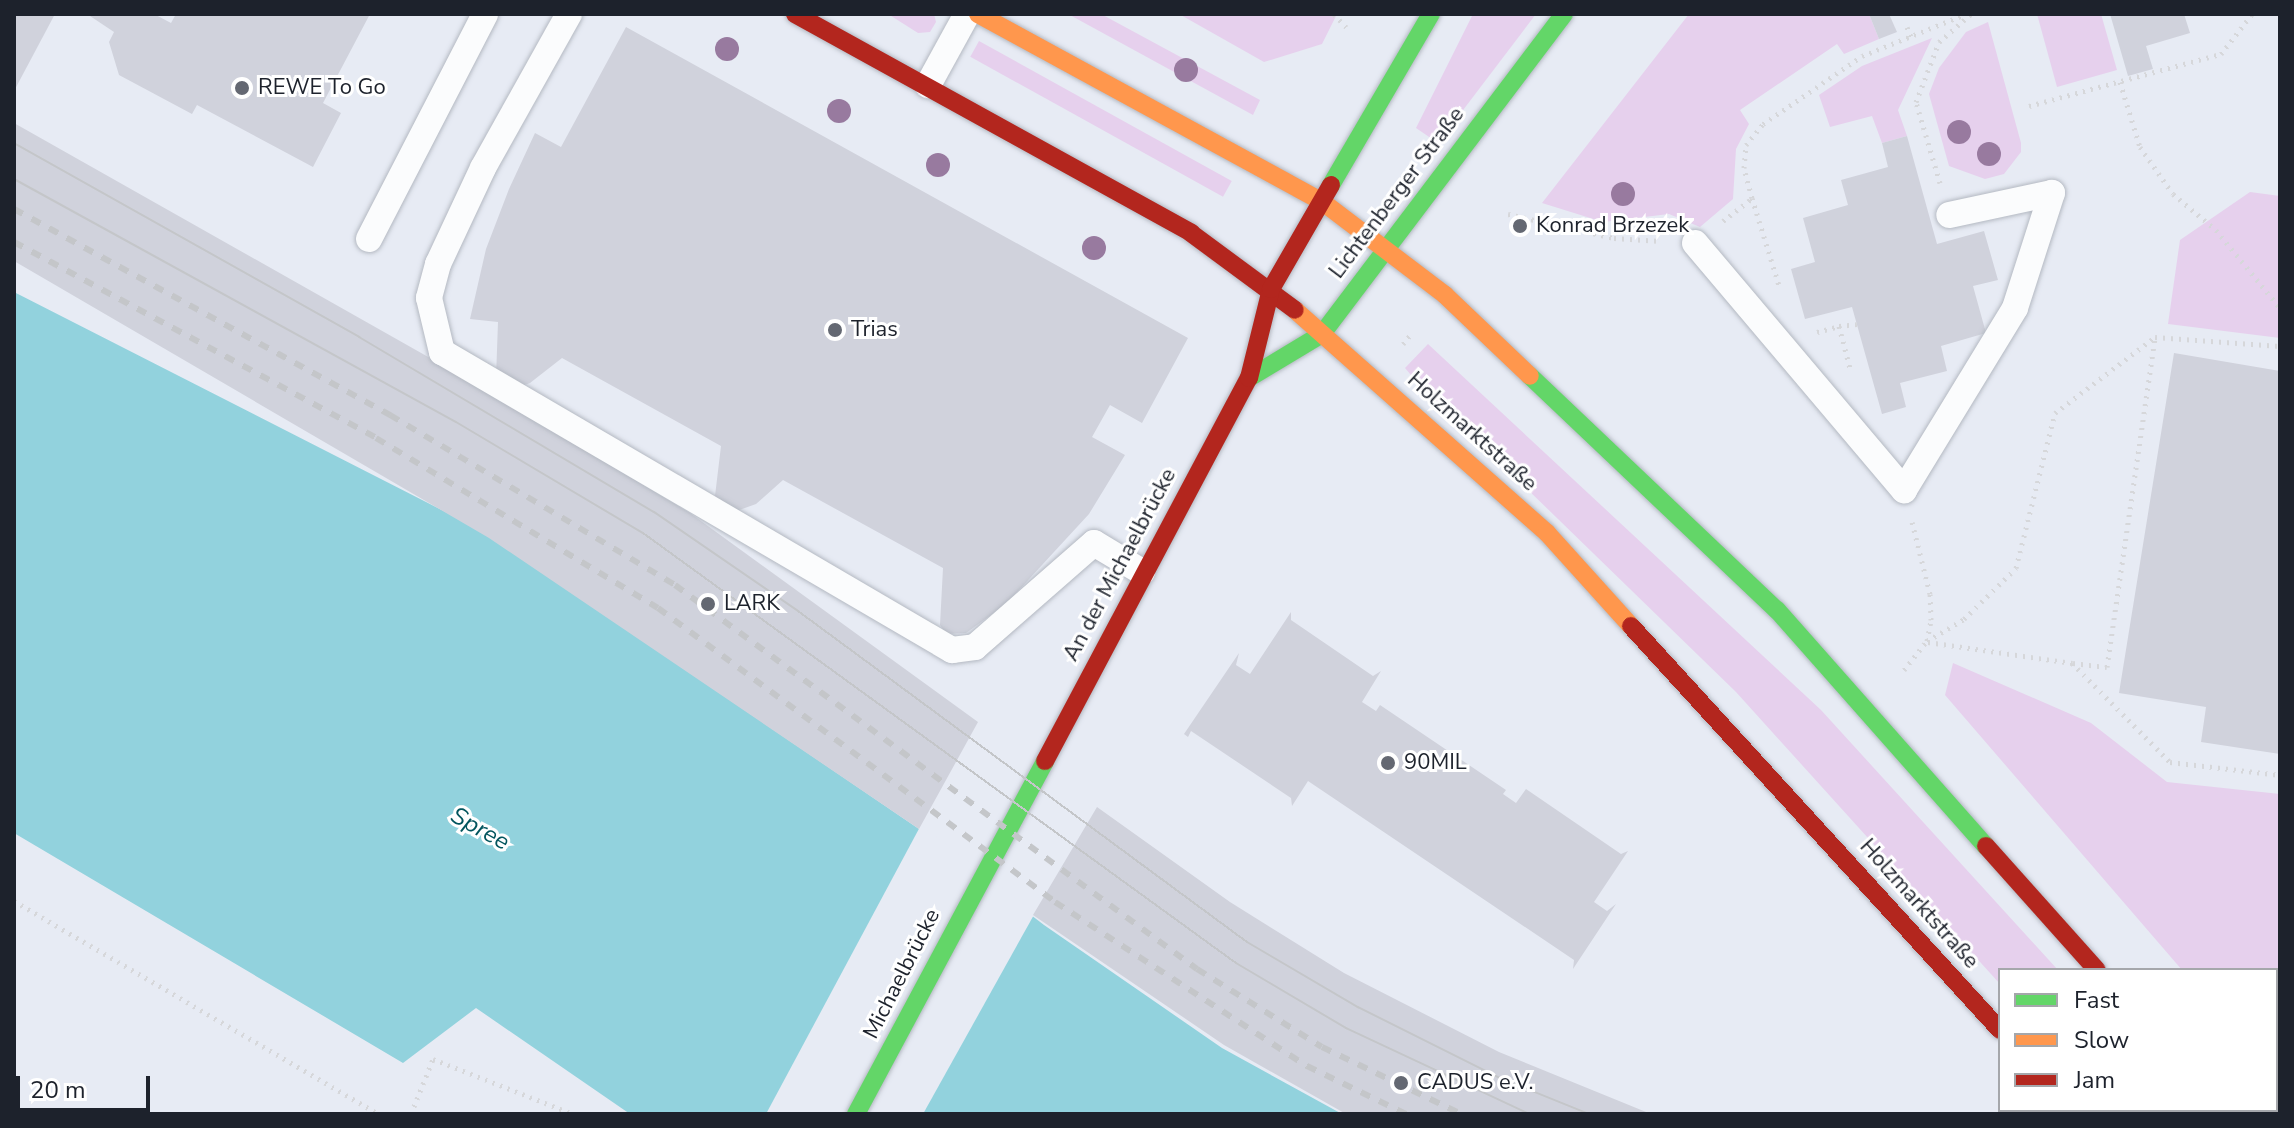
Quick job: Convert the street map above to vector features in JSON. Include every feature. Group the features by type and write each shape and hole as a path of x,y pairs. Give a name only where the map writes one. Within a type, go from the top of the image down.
{"main road":[{"name":"Holzmarktstraße","path":"795,14 928,85 1216,248 1271,289 1547,533 1998,1028"},
{"path":"978,14 1324,203 1386,246 1468,316 1777,610 2095,968"},
{"path":"1271,289 1324,203 1431,14"},
{"name":"Lichtenberger Straße","path":"1249,378 1322,334 1564,14"},
{"name":"An der Michaelbrücke","path":"990,855 1249,378 1271,289"},
{"name":"Michaelbrücke","path":"856,1114 990,855"}],"lane":[{"path":"369,239 485,14"},
{"path":"569,14 483,168 438,264 429,298 442,352 952,650 975,647 1094,543 1142,572"},
{"path":"928,85 967,14"},
{"path":"1695,243 1904,490 2015,308 2052,193 1949,215"}],"path":[{"path":"1334,14 1346,27"},
{"path":"1783,296 1744,168 1746,145 1763,124 1862,56 1968,14"},
{"path":"1949,215 1916,102 1939,42 1968,14"},
{"path":"2029,106 2221,54 2252,14"},
{"path":"1907,27 1911,37"},
{"path":"2120,82 2140,147 2173,194 2216,230 2280,308"},
{"path":"1508,214 1614,238 1695,243 1752,198"},
{"path":"1839,326 1857,324"},
{"path":"1927,641 2107,667 2155,337"},
{"path":"1904,670 1927,641 1964,619 2016,568 2055,413 2155,337 2280,346"},
{"path":"1904,490 1930,594 1927,641"},
{"path":"2072,663 2170,762 2280,775"},
{"path":"14,901 378,1114"},
{"path":"411,1114 433,1059 570,1112"}],"shaded area":[{"path":"888,14 934,14 936,22 930,32 918,33"},
{"path":"1068,14 1101,14 1260,100 1253,115"},
{"path":"1179,14 1337,14 1322,44 1264,62"},
{"path":"1473,14 1536,14 1438,143 1416,128"},
{"path":"1689,14 1869,14 1879,39 1844,54 1837,44 1740,110 1749,124 1736,149 1733,199 1700,227 1669,214 1603,222 1542,203"},
{"path":"2037,14 2101,14 2117,70 2057,87"},
{"path":"1988,22 2021,152 2004,174 1985,179 1949,166 1929,94 1939,68 1966,32"},
{"path":"1932,38 1898,110 1907,136 1882,143 1872,116 1830,127 1819,95 1862,66"},
{"path":"979,41 1232,181 1223,197 970,57"},
{"path":"2250,192 2280,196 2280,338 2168,324 2180,240"},
{"path":"1428,344 1821,710 2056,968 1998,968 1998,982 1736,692 1405,368"},
{"path":"1953,663 2091,723 2167,782 2280,794 2280,1084 2278,968 2180,968 1945,695"}],"water":[{"name":"Spree","path":"14,292 479,529 919,829 1044,925 1222,1048 1342,1114 630,1114 476,1008 403,1063 14,833"}],"pier":[{"path":"921,825 1035,913 923,1114 766,1114"}],"building":[{"path":"14,14 55,14 14,91"},
{"path":"87,14 154,14 171,23 176,14 370,14 323,103 341,113 313,167 197,105 192,114 119,75 109,42 114,32"},
{"path":"1869,14 1889,14 1897,32 1879,39"},
{"path":"2110,14 2184,14 2190,33 2146,46 2153,69 2128,76"},
{"name":"Trias","path":"626,27 1188,338 1142,423 1110,405 1092,437 1125,455 1089,514 1006,604 966,633 946,634 940,625 943,568 783,480 756,504 731,513 717,504 715,496 721,446 562,358 530,383 508,391 496,378 498,322 470,319 486,249 535,133 561,147"},
{"path":"14,123 453,371 690,513 978,722 919,829 489,538 14,261"},
{"path":"1907,136 1937,244 1984,231 1998,280 1973,286 1986,333 1941,346 1947,371 1900,383 1906,407 1882,414 1852,307 1805,319 1791,269 1815,262 1803,218 1848,205 1841,180 1888,167 1882,143"},
{"path":"2174,353 2280,371 2280,754 2201,742 2206,707 2119,693"},
{"path":"1291,612 1291,620 1373,676 1381,671 1362,702 1376,711 1380,705 1506,790 1503,794 1516,803 1526,789 1621,854 1628,851 1594,902 1607,911 1616,904 1573,969 1574,960 1308,781 1292,806 1291,798 1191,731 1188,737 1184,734 1239,653 1236,665 1250,674"},
{"path":"1097,807 1230,902 1344,973 1499,1052 1651,1114 1346,1114 1224,1045 1033,915"}],"tram line":[{"path":"14,143 359,337 654,512 798,611 1247,942 1358,1007 1500,1078 1589,1114"},
{"path":"14,179 456,422 643,533 1236,963 1346,1028 1530,1114"}],"railway":[{"path":"14,209 390,415 675,585 1197,969 1322,1047 1461,1114"},
{"path":"14,242 376,438 658,608 1055,902 1307,1066 1406,1114"}],"traffic: fast":[{"path":"1331,185 1431,14"},
{"path":"1249,378 1322,334 1564,14"},
{"path":"1530,376 1777,610 1986,846"},
{"path":"856,1114 1045,761"}],"traffic: slow":[{"path":"978,14 1324,203 1445,295 1530,376"},
{"path":"1295,310 1547,533 1631,626"}],"traffic: jam":[{"path":"795,14 1191,233 1295,310"},
{"path":"1045,761 1249,378 1271,289 1331,185"},
{"path":"1631,626 1998,1028"},
{"path":"1986,846 2095,968"}],"place":[{"name":"REWE To Go","path":"242,88"},
{"name":"Konrad Brzezek","path":"1520,226"},
{"name":"Trias","path":"835,330"},
{"name":"LARK","path":"708,604"},
{"name":"90MIL","path":"1388,763"},
{"name":"CADUS e.V.","path":"1401,1083"}]}
